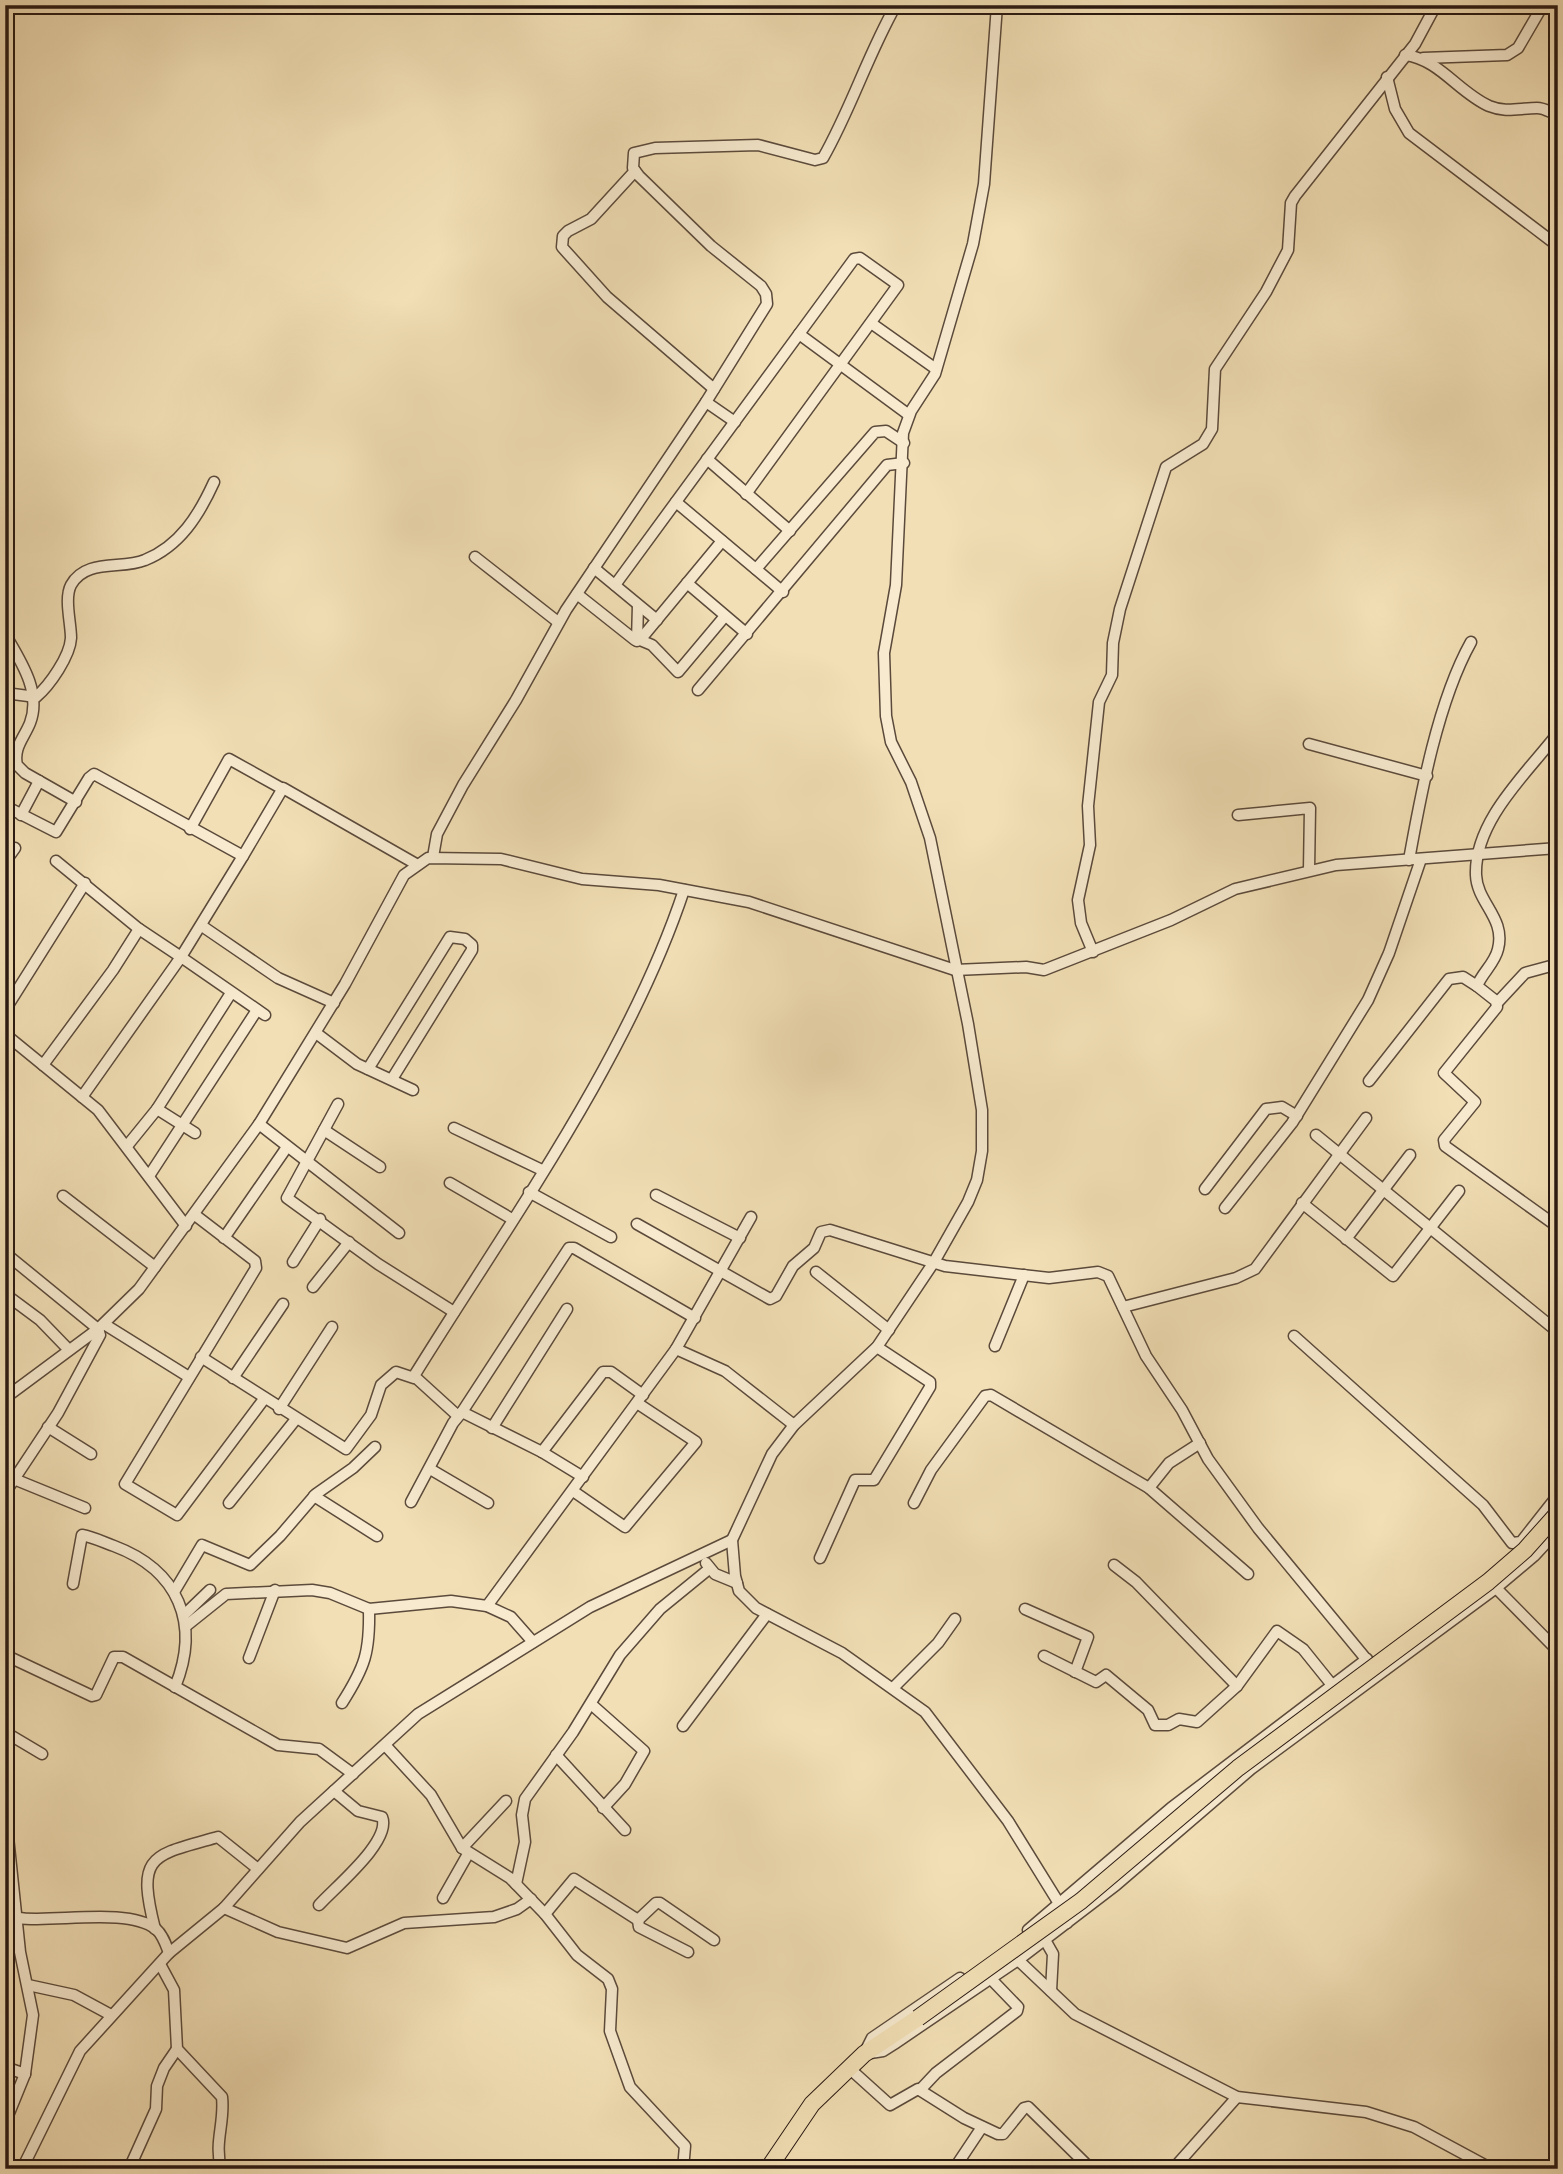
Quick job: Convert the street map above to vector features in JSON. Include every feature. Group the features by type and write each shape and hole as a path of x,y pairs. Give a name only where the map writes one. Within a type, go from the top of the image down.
{"main road":[{"path":"768,2169 812,2104 864,2054 1081,1901 1238,1768 1488,1582 1525,1550 1558,1513"}],"street":[{"path":"433,857 437,834 445,818 558,622 706,402 767,304 766,294 711,246 635,171 632,162 634,153 655,148 758,145 815,160 823,158 842,125 865,68 896,5"},
{"path":"997,5 980,207 955,312 936,369 928,388 909,415 904,443 896,586 884,653 886,716 891,742 918,799 930,838 968,1024 982,1110 982,1151 977,1180 968,1202 934,1262 877,1347 794,1424 772,1454 732,1540 739,1591 767,1614 842,1653 925,1712 1008,1821 1067,1923"},
{"path":"1093,951 1081,923 1078,900 1090,845 1088,806 1099,702 1112,675 1113,643 1127,582 1151,520 1163,472 1172,462 1198,448 1209,437 1214,421 1215,369 1266,292 1288,250 1291,203 1422,34 1436,5"},
{"path":"1405,55 1423,58 1507,55 1518,48 1543,5"},
{"path":"1423,58 1468,94 1493,107 1513,111 1539,108 1558,115"},
{"path":"1387,77 1395,109 1409,133 1558,246"},
{"path":"635,171 591,219 568,231 562,247 607,297 714,389"},
{"path":"615,585 676,502 708,452 735,422 857,257 898,285 746,494"},
{"path":"871,323 936,369"},
{"path":"799,334 909,415"},
{"path":"706,402 735,422"},
{"path":"756,569 875,432 886,431 904,443"},
{"path":"708,452 746,494 790,531"},
{"path":"698,690 887,466 904,463"},
{"path":"5,697 13,694 32,697 42,691 69,646 69,591 72,582 93,569 135,564 170,547 201,509 214,482"},
{"path":"676,502 783,592"},
{"path":"639,640 722,541"},
{"path":"475,557 558,622"},
{"path":"594,568 657,620"},
{"path":"687,583 747,634"},
{"path":"577,594 639,640 652,646 678,672 725,616"},
{"path":"638,605 639,640"},
{"path":"5,634 26,672 32,697 32,718 17,749 16,760 20,769 76,802"},
{"path":"1409,860 1427,776 1453,678 1471,642"},
{"path":"1477,986 1497,954 1500,939 1496,916 1478,889 1478,855 1494,817 1558,733"},
{"path":"1309,744 1427,776"},
{"path":"190,829 229,759 416,864"},
{"path":"5,806 56,832 94,774 243,856"},
{"path":"21,815 38,781"},
{"path":"82,1097 202,926 281,788"},
{"path":"1238,815 1310,808 1309,870"},
{"path":"5,862 15,848"},
{"path":"5,1398 101,1326 139,1289 259,1124 334,1003 404,875 416,864 433,857 501,859 582,879 684,890 749,902 956,970 1026,967 1044,970 1235,889 1309,870 1558,848"},
{"path":"1226,1208 1297,1116 1368,1000 1389,953 1421,859"},
{"path":"55,861 139,929 261,1013 149,1176"},
{"path":"5,1010 85,883"},
{"path":"414,1378 595,1085 657,964 684,890"},
{"path":"202,926 278,978 334,1003"},
{"path":"43,1065 113,970 139,929"},
{"path":"368,1069 450,937 466,939 472,945 472,950 392,1079"},
{"path":"1558,964 1525,973 1497,1003 1497,1007 1445,1070 1445,1076 1475,1102 1444,1144 1558,1227"},
{"path":"1369,1081 1449,979 1463,977 1497,1003"},
{"path":"127,1146 157,1109 231,993"},
{"path":"316,1033 349,1059 413,1090"},
{"path":"5,1034 98,1110 186,1226"},
{"path":"338,1104 287,1198 320,1219 377,1264 454,1312"},
{"path":"1205,1189 1266,1109 1282,1107 1297,1116"},
{"path":"157,1109 195,1133"},
{"path":"1123,1307 1255,1269 1366,1118"},
{"path":"259,1124 399,1233"},
{"path":"454,1128 542,1170"},
{"path":"324,1130 380,1167"},
{"path":"1316,1135 1430,1231 1558,1332"},
{"path":"224,1238 287,1147"},
{"path":"1346,1239 1410,1155"},
{"path":"450,1183 512,1219"},
{"path":"1302,1203 1393,1276 1460,1191"},
{"path":"529,1192 611,1237"},
{"path":"656,1195 740,1238"},
{"path":"63,1196 155,1267"},
{"path":"195,1215 255,1261 256,1269 125,1484 177,1515 264,1399"},
{"path":"487,1606 676,1349 751,1217"},
{"path":"293,1262 320,1219"},
{"path":"637,1224 773,1298 793,1266 814,1248 821,1233 830,1230 934,1262 1063,1278 1103,1274 1110,1279 1146,1356 1200,1443 1258,1528 1378,1674"},
{"path":"313,1287 349,1242"},
{"path":"411,1502 460,1414 570,1247 695,1318"},
{"path":"5,1253 101,1326 189,1377"},
{"path":"816,1272 889,1330"},
{"path":"995,1346 1024,1275"},
{"path":"5,1294 40,1320 69,1350"},
{"path":"233,1378 283,1304"},
{"path":"492,1428 567,1308"},
{"path":"5,1493 99,1340 101,1326"},
{"path":"279,1409 332,1327"},
{"path":"1294,1336 1483,1505 1512,1543 1521,1542 1558,1494"},
{"path":"820,1558 855,1480 874,1480 930,1387 930,1382 877,1347"},
{"path":"676,1349 725,1371 794,1424"},
{"path":"201,1357 279,1409 348,1449 371,1415 385,1378 396,1372 414,1378 460,1414 542,1452 583,1477"},
{"path":"542,1452 603,1372 611,1372 640,1399 696,1442 625,1527 573,1491"},
{"path":"914,1503 948,1445 989,1395 1149,1488 1248,1574"},
{"path":"229,1503 296,1419"},
{"path":"48,1427 91,1454"},
{"path":"1149,1488 1169,1463 1200,1443"},
{"path":"174,1592 200,1546 213,1548 250,1566 314,1496 364,1459 375,1447"},
{"path":"430,1469 488,1503"},
{"path":"14,1479 85,1508"},
{"path":"314,1496 377,1536"},
{"path":"74,1584 81,1538 86,1536 133,1553 152,1565 174,1592 185,1620 182,1666 175,1687"},
{"path":"864,2054 883,2051 1045,1940 1116,1885 1251,1769 1496,1588 1555,1538"},
{"path":"22,2169 80,2051 111,2015 169,1953 224,1908 300,1822 418,1714 590,1607 732,1540"},
{"path":"703,1553 709,1569"},
{"path":"680,1564 709,1569 722,1579 737,1583"},
{"path":"1114,1565 1136,1582 1237,1686"},
{"path":"516,1884 526,1842 522,1807 621,1655 640,1631 689,1583 709,1569"},
{"path":"1496,1588 1558,1651"},
{"path":"185,1620 210,1590"},
{"path":"185,1620 226,1594 275,1590 330,1593 369,1609 452,1601 487,1606 512,1617 533,1642"},
{"path":"249,1658 275,1590"},
{"path":"342,1703 364,1669 369,1640 369,1609"},
{"path":"1025,1609 1088,1637 1075,1672"},
{"path":"683,1726 767,1614"},
{"path":"893,1688 937,1643 955,1619"},
{"path":"1044,1656 1096,1682 1106,1675 1148,1710 1155,1725 1162,1726 1179,1719 1197,1722 1237,1686 1276,1631 1312,1658 1332,1685"},
{"path":"5,1655 92,1696 96,1695 116,1656 278,1745 319,1749 353,1774"},
{"path":"864,2054 872,2038 884,2028 1009,1945 1171,1808 1367,1659"},
{"path":"591,1704 644,1751 625,1784 603,1808"},
{"path":"5,1732 42,1754"},
{"path":"385,1745 431,1796 465,1851 499,1870 516,1884 545,1914 577,1955 611,1984 610,2031 623,2076 685,2146 683,2169"},
{"path":"555,1755 582,1780 603,1808 625,1830"},
{"path":"319,1905 375,1847 384,1831 382,1817 358,1811 334,1791"},
{"path":"443,1898 465,1851 506,1801"},
{"path":"5,1808 20,1952 33,2014 25,2074 5,2123"},
{"path":"169,1953 155,1929 145,1881 155,1859 170,1851 218,1837 258,1869"},
{"path":"545,1914 574,1880 638,1920 639,1927 688,1952"},
{"path":"224,1908 278,1932 348,1948 404,1923 494,1917 517,1909 531,1899"},
{"path":"638,1920 658,1903 714,1940"},
{"path":"5,1909 18,1916 106,1917 147,1924 155,1929"},
{"path":"1045,1940 1052,1954 1051,1991"},
{"path":"1018,1960 1075,2014 1237,2097 1366,2112 1415,2127 1492,2169"},
{"path":"129,2169 156,2109 160,2078 177,2049 174,1990 160,1964"},
{"path":"920,2090 942,2069 996,2030 1017,2011 1018,2007 991,1979"},
{"path":"28,1984 74,1995 111,2015"},
{"path":"177,2049 222,2097 223,2108 216,2141 221,2169"},
{"path":"5,2067 25,2074"},
{"path":"849,2068 880,2099 892,2105 916,2089 920,2090 982,2127 1003,2134 1024,2108 1028,2107 1091,2169"},
{"path":"1173,2169 1237,2097"},
{"path":"954,2169 982,2127"},
{"path":"91,2169 99,2169"}]}
